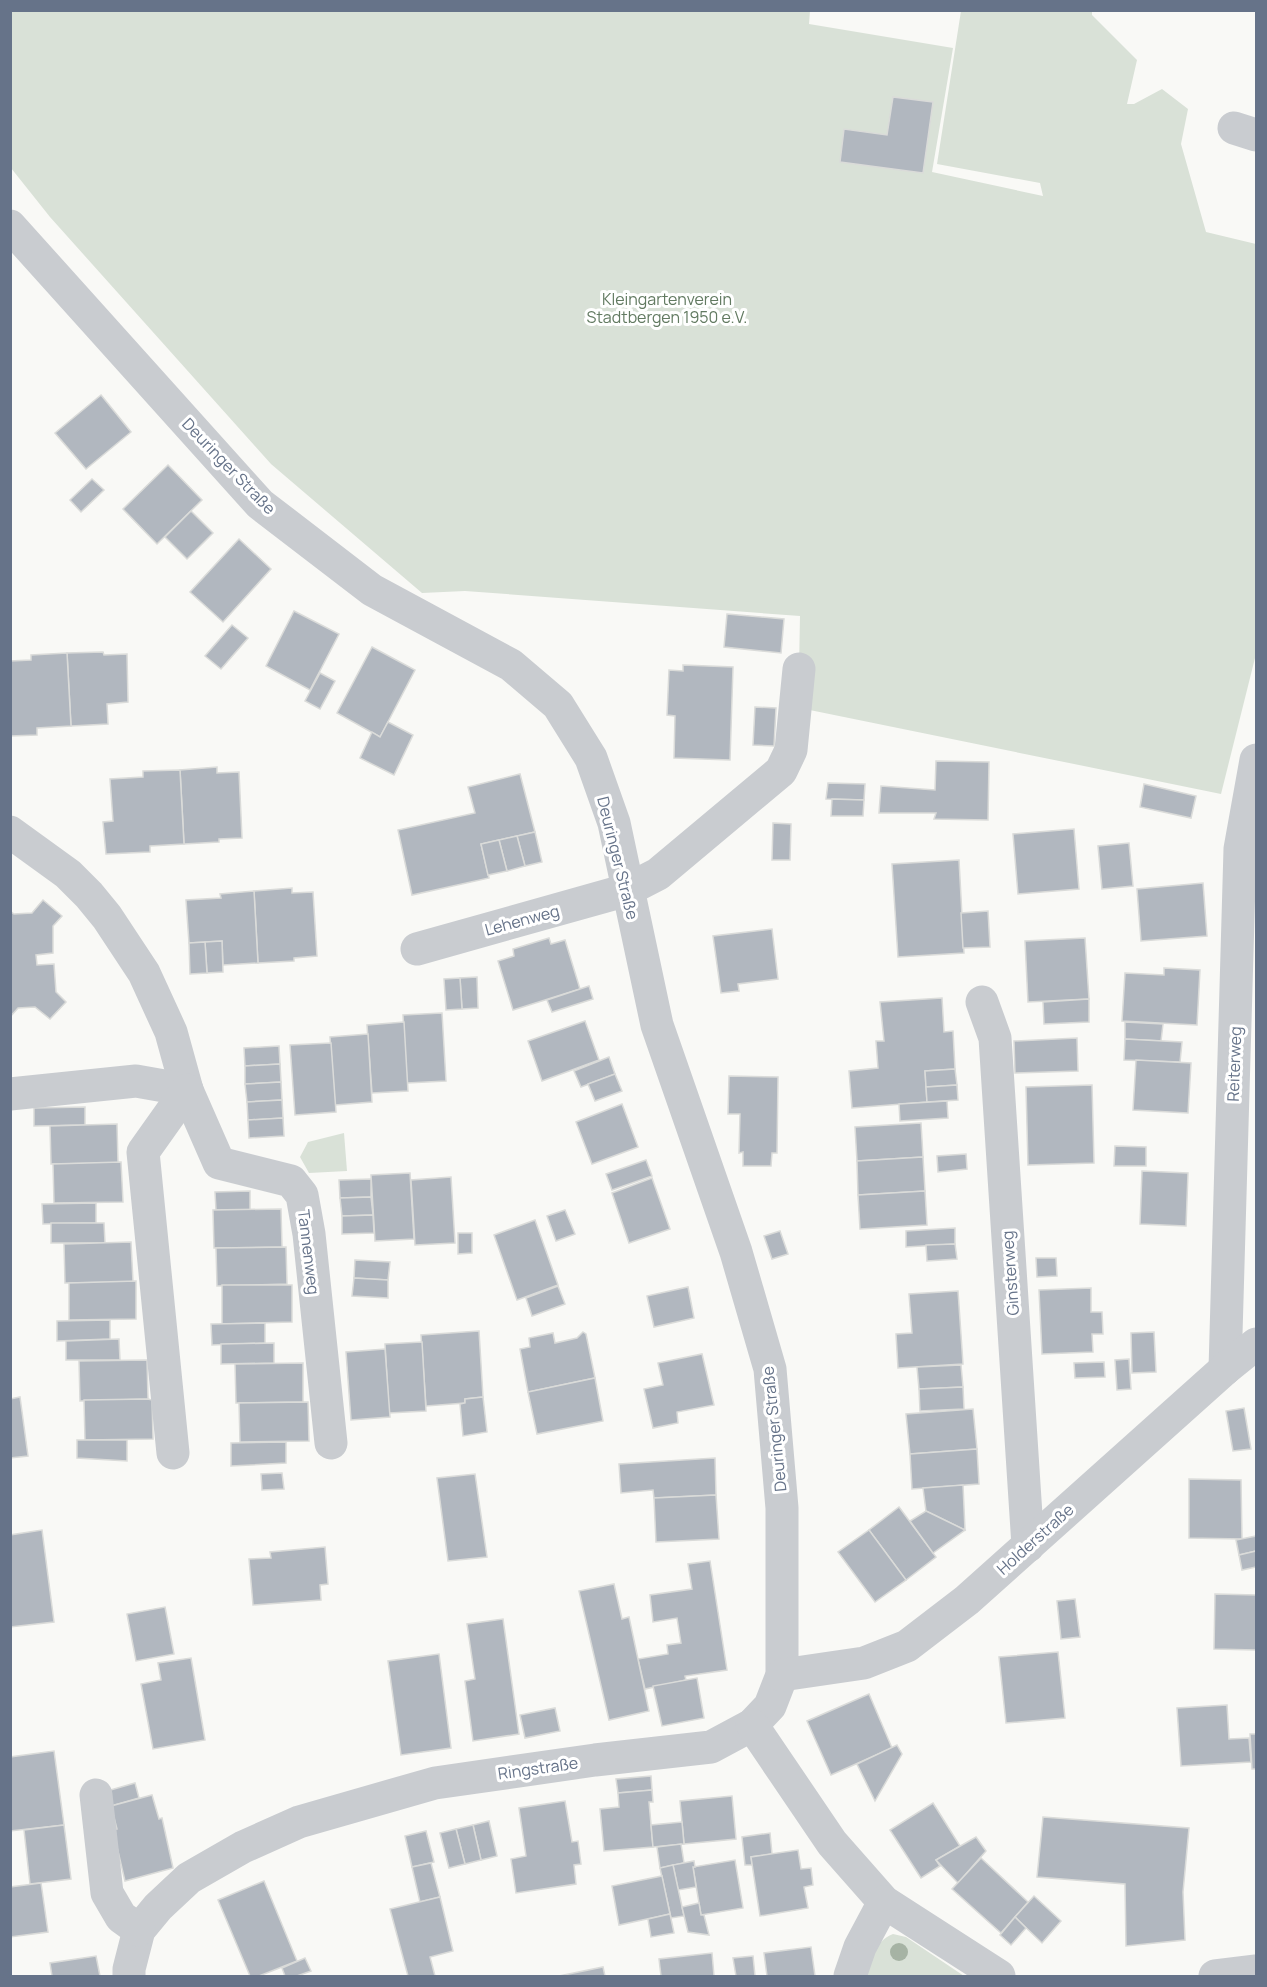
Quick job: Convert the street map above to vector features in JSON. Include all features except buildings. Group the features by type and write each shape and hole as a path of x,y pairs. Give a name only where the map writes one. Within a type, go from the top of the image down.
{"street":[{"name":"Deuringer Straße","path":"10,226 260,504 372,590 511,665 558,705 591,758 614,823 657,1025 736,1252 770,1369 782,1508 783,1675 770,1706 752,1725"},
{"name":"Lehenweg","path":"417,949 627,890 658,874 781,771 791,750 799,669"},
{"name":"Reiterweg","path":"1225,1369 1240,849 1257,760"},
{"name":"Tannenweg","path":"10,832 68,874 89,895 144,972 171,1032 187,1090 219,1163 291,1181 302,1195 309,1234 331,1443"},
{"name":"Ginsterweg","path":"982,1002 995,1038 1028,1546"},
{"path":"10,1094 136,1081 187,1090 143,1152 173,1454"},
{"name":"Holderstraße","path":"783,1675 864,1663 907,1646 967,1600 1225,1369 1256,1349"},
{"path":"752,1725 832,1843 884,1902 999,1977"},
{"name":"Ringstraße","path":"129,1977 129,1969 140,1930 158,1907 189,1878 243,1847 299,1822 435,1783 566,1764 711,1747 752,1725"},
{"path":"96,1795 107,1893 121,1917 140,1930"},
{"path":"850,1977 860,1947 884,1902"},
{"path":"1215,1977 1257,1971"}],"green space":[{"name":"Kleingartenverein Stadtbergen 1950 e.V.","path":"10,11 810,11 809,24 953,48 932,172 1043,196 1040,183 937,164 961,11 1092,11 1092,15 1137,60 1127,104 1134,104 1162,89 1188,109 1181,144 1206,232 1256,244 1256,654 1221,794 795,707 799,669 800,616 465,591 422,593 271,464 50,217 11,168"},
{"path":"344,1133 347,1171 309,1173 300,1157 308,1142"},
{"path":"893,1934 906,1937 964,1976 865,1976 878,1946"}]}
